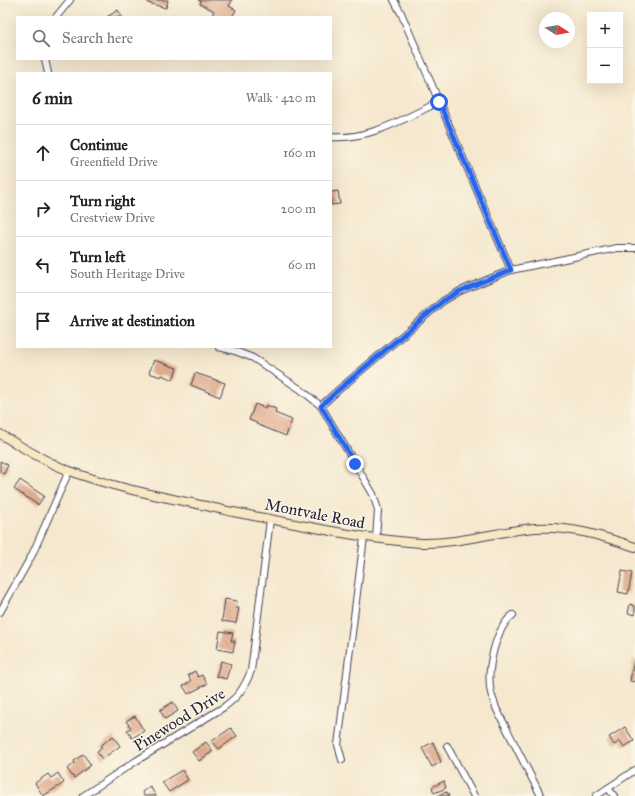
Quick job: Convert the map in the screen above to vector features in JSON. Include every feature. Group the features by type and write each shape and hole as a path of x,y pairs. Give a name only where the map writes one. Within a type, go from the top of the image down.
{"main road":[{"name":"Montvale Road","path":"0,434 41,458 69,471 116,486 270,520 364,537 423,543 460,541 500,533 536,528 551,528 567,529 603,536 635,547"}],"street":[{"path":"57,16 70,0"},
{"path":"394,0 511,270"},
{"path":"45,60 48,72"},
{"path":"332,137 347,138 367,134 439,102"},
{"path":"321,406 443,301 460,291 511,270 617,248 635,248"},
{"path":"223,348 253,358 300,388 321,406 373,494 378,510 376,539"},
{"path":"0,612 32,555 69,471"},
{"name":"Pinewood Drive","path":"83,796 136,761 224,707 236,698 246,685 251,671 270,520"},
{"path":"342,760 338,745 364,537"},
{"path":"513,615 507,619 501,629 493,656 489,675 491,693 496,708 541,796"},
{"path":"447,746 474,796"},
{"path":"596,796 635,770"},
{"path":"608,788 614,796"}],"building":[{"path":"148,0 168,0 166,8 148,3"},
{"path":"198,0 232,0 229,6 236,10 233,16 212,16 214,11 200,4 201,1"},
{"path":"118,10 121,16 109,16"},
{"path":"338,191 340,204 332,205 332,192"},
{"path":"154,360 177,368 173,380 162,375 161,377 149,373"},
{"path":"195,373 225,383 220,397 191,385"},
{"path":"255,404 265,408 266,405 276,409 275,413 292,420 286,436 249,420"},
{"path":"0,461 8,465 4,474 0,472"},
{"path":"20,480 44,496 38,505 14,489"},
{"path":"622,571 632,573 628,594 618,592"},
{"path":"225,599 237,601 236,608 239,608 236,623 222,621"},
{"path":"630,604 635,606 635,615 628,613"},
{"path":"220,631 233,633 231,641 235,641 233,652 217,649"},
{"path":"635,659 635,682 630,681"},
{"path":"221,661 231,664 226,679 216,676"},
{"path":"195,671 198,677 202,675 207,684 188,694 183,686 191,681 188,675"},
{"path":"173,702 178,711 165,719 160,710"},
{"path":"135,716 144,731 132,738 127,730 131,728 126,721"},
{"path":"625,727 634,741 624,747 620,741 614,745 609,737"},
{"path":"231,728 237,736 219,749 212,741"},
{"path":"113,736 120,746 102,759 97,752 102,748 100,746"},
{"path":"206,742 213,751 199,761 192,752"},
{"path":"433,742 441,762 432,767 422,748"},
{"path":"83,754 91,765 74,778 67,769"},
{"path":"182,770 188,780 169,792 162,782"},
{"path":"58,773 64,783 43,796 35,783 48,774 51,778"},
{"path":"444,781 446,788 434,793 432,787"},
{"path":"150,786 156,796 144,796 142,792"},
{"path":"447,792 449,796 437,796 441,794"}],"route":[{"path":"355,464 321,406 443,301 460,291 511,270 439,102"}]}
